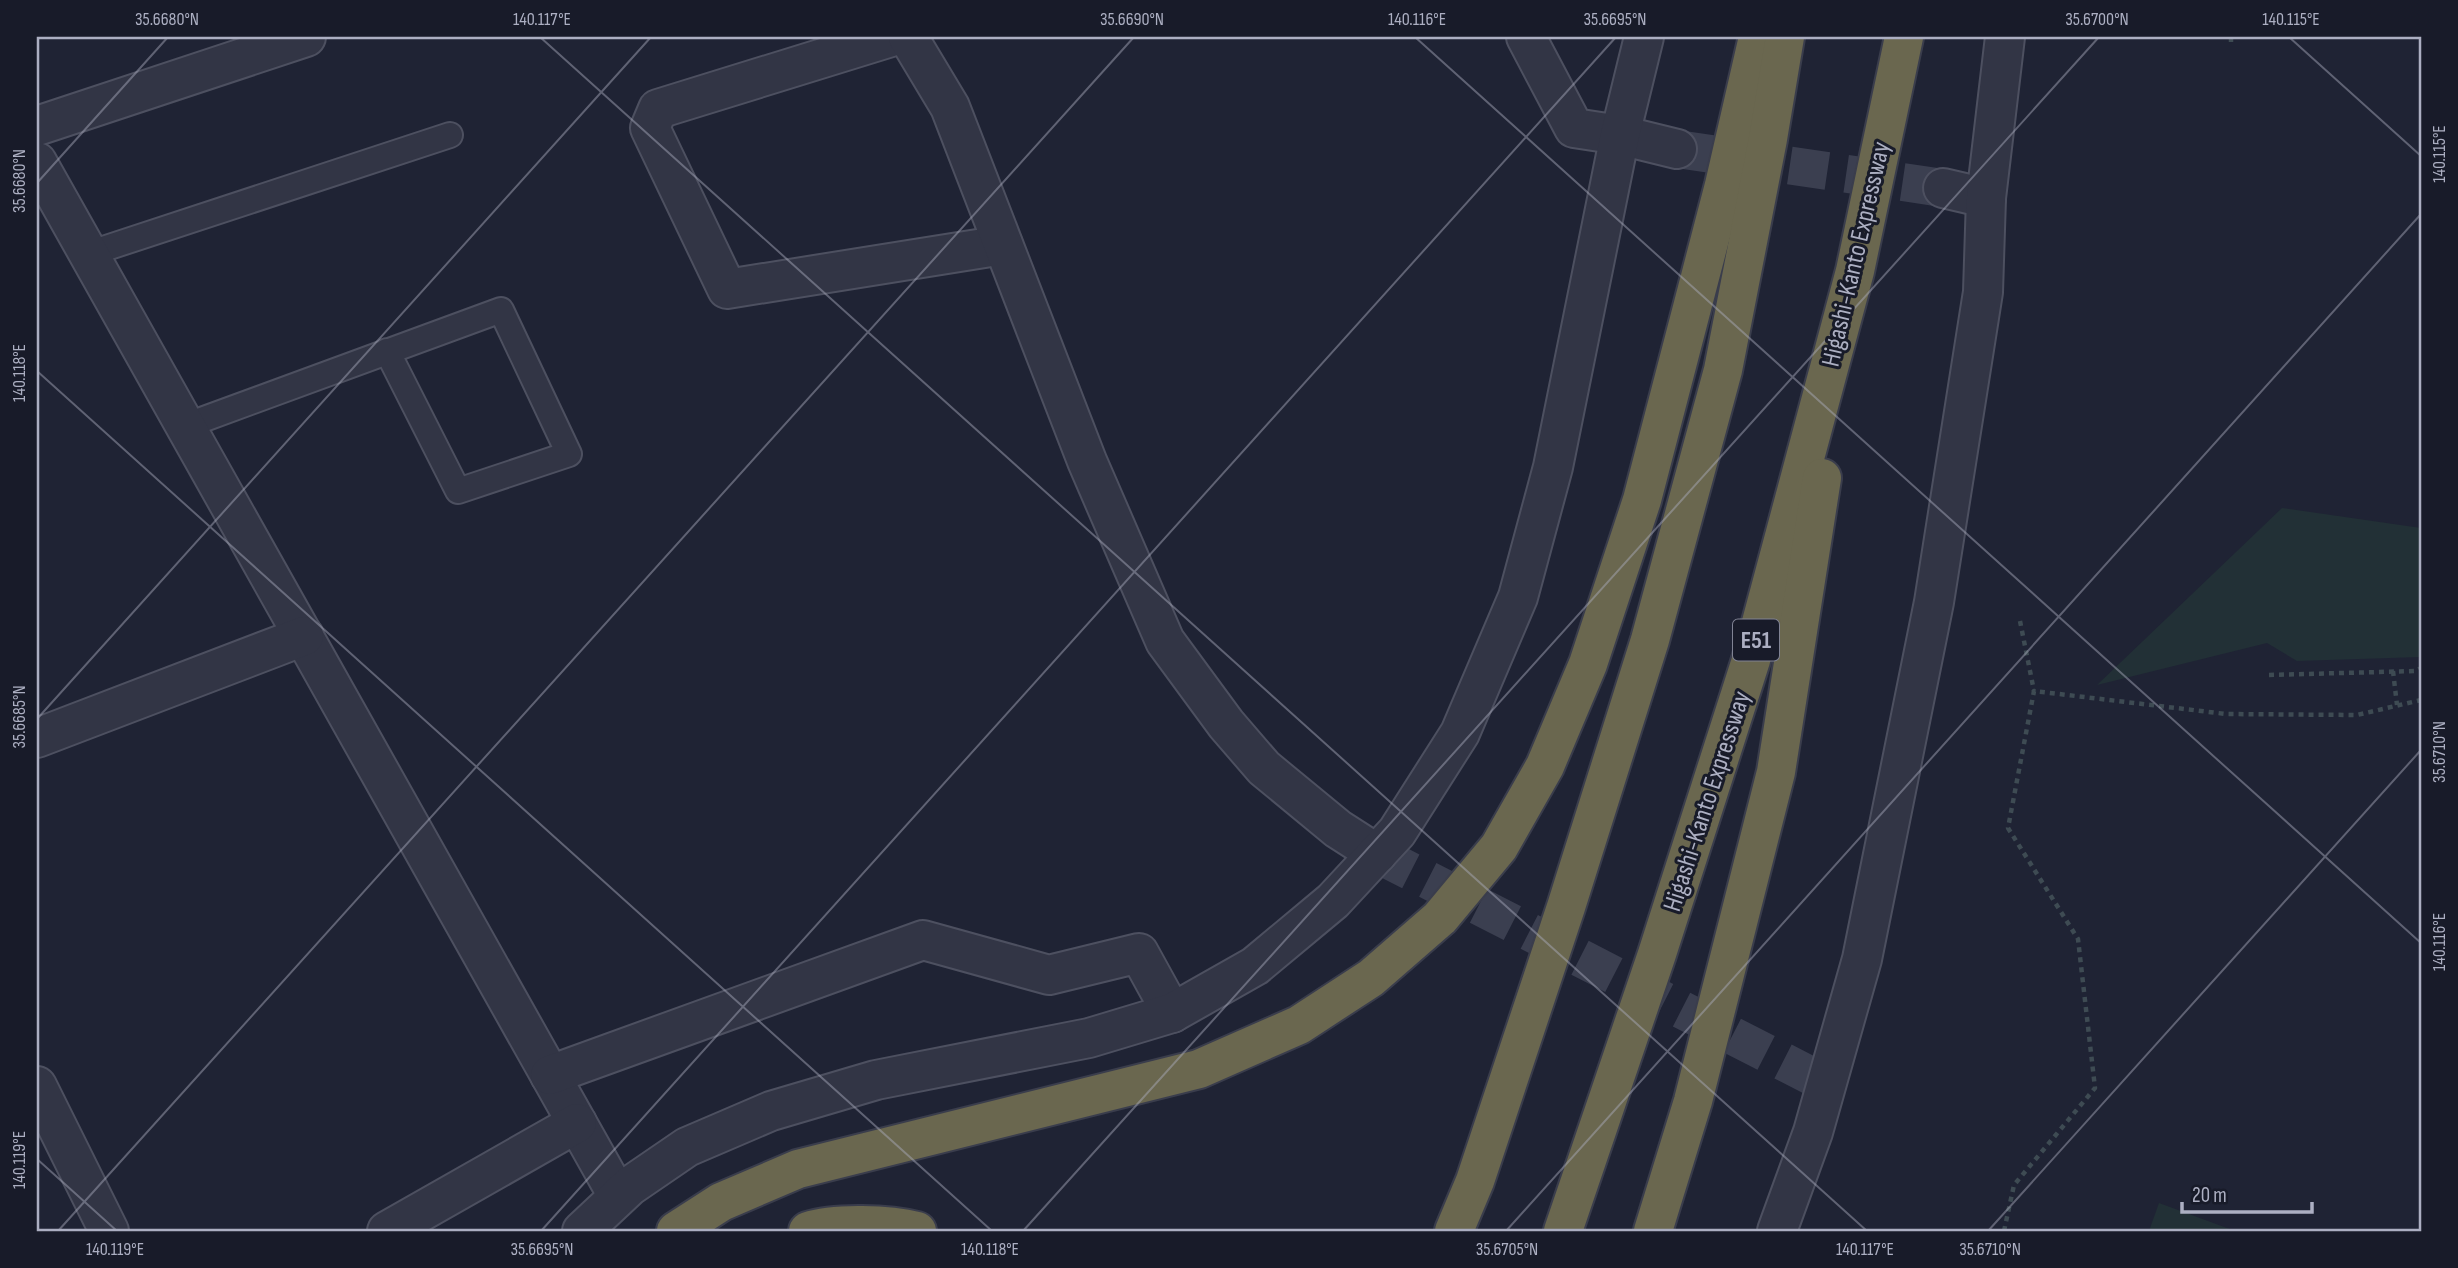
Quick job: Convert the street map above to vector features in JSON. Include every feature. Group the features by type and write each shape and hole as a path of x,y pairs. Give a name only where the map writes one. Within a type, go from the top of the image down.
{"highway":[{"path":"676,1231 721,1202 798,1169 1199,1069 1299,1025 1371,978 1440,918 1499,847 1545,766 1588,664 1642,500 1724,185 1759,37"},
{"path":"1454,1231 1475,1181 1544,973 1650,640 1723,370 1785,37"},
{"name":"Higashi-Kanto Expressway","path":"1563,1231 1653,967 1751,660 1854,271 1904,37"},
{"path":"1653,1231 1693,1101 1776,772 1854,271"},
{"path":"808,1231 820,1227 897,1226 917,1231"}],"street":[{"path":"37,126 306,37"},
{"path":"891,37 658,109 650,128 727,289 1003,245"},
{"path":"908,37 950,107 1087,461 1165,642 1226,724 1264,768 1338,829 1377,854"},
{"path":"1527,37 1574,128 1620,135 1677,149"},
{"path":"582,1231 630,1186 687,1147 771,1111 876,1080 1089,1038 1172,1013 1255,966 1333,901 1397,832 1460,733 1518,597 1553,467 1620,135 1644,37"},
{"path":"1777,1231 1813,1132 1862,959 1924,655 1983,292 1986,198 2005,37"},
{"path":"37,162 618,1196"},
{"path":"1942,188 1986,198"},
{"path":"37,738 304,636"},
{"path":"550,1075 923,940 1049,975 1139,953 1172,1013"},
{"path":"37,1086 109,1231"},
{"path":"387,1231 578,1123"}],"lane":[{"path":"88,254 450,135"},
{"path":"185,426 387,351 500,310 569,454 458,491 387,351"}],"path":[{"path":"2004,1231 2014,1185 2095,1088 2078,939 2008,828 2034,691 2020,621"},
{"path":"2269,675 2421,668"},
{"path":"2393,671 2397,705"},
{"path":"2034,691 2226,714 2357,715 2421,700"}],"shaded area":[{"path":"2282,508 2421,528 2421,657 2297,661 2267,643 2097,685"},
{"path":"2159,1203 2235,1231 2149,1231"}],"tunnel":[{"path":"1677,149 1943,188"},
{"path":"1377,854 1827,1084"}]}
